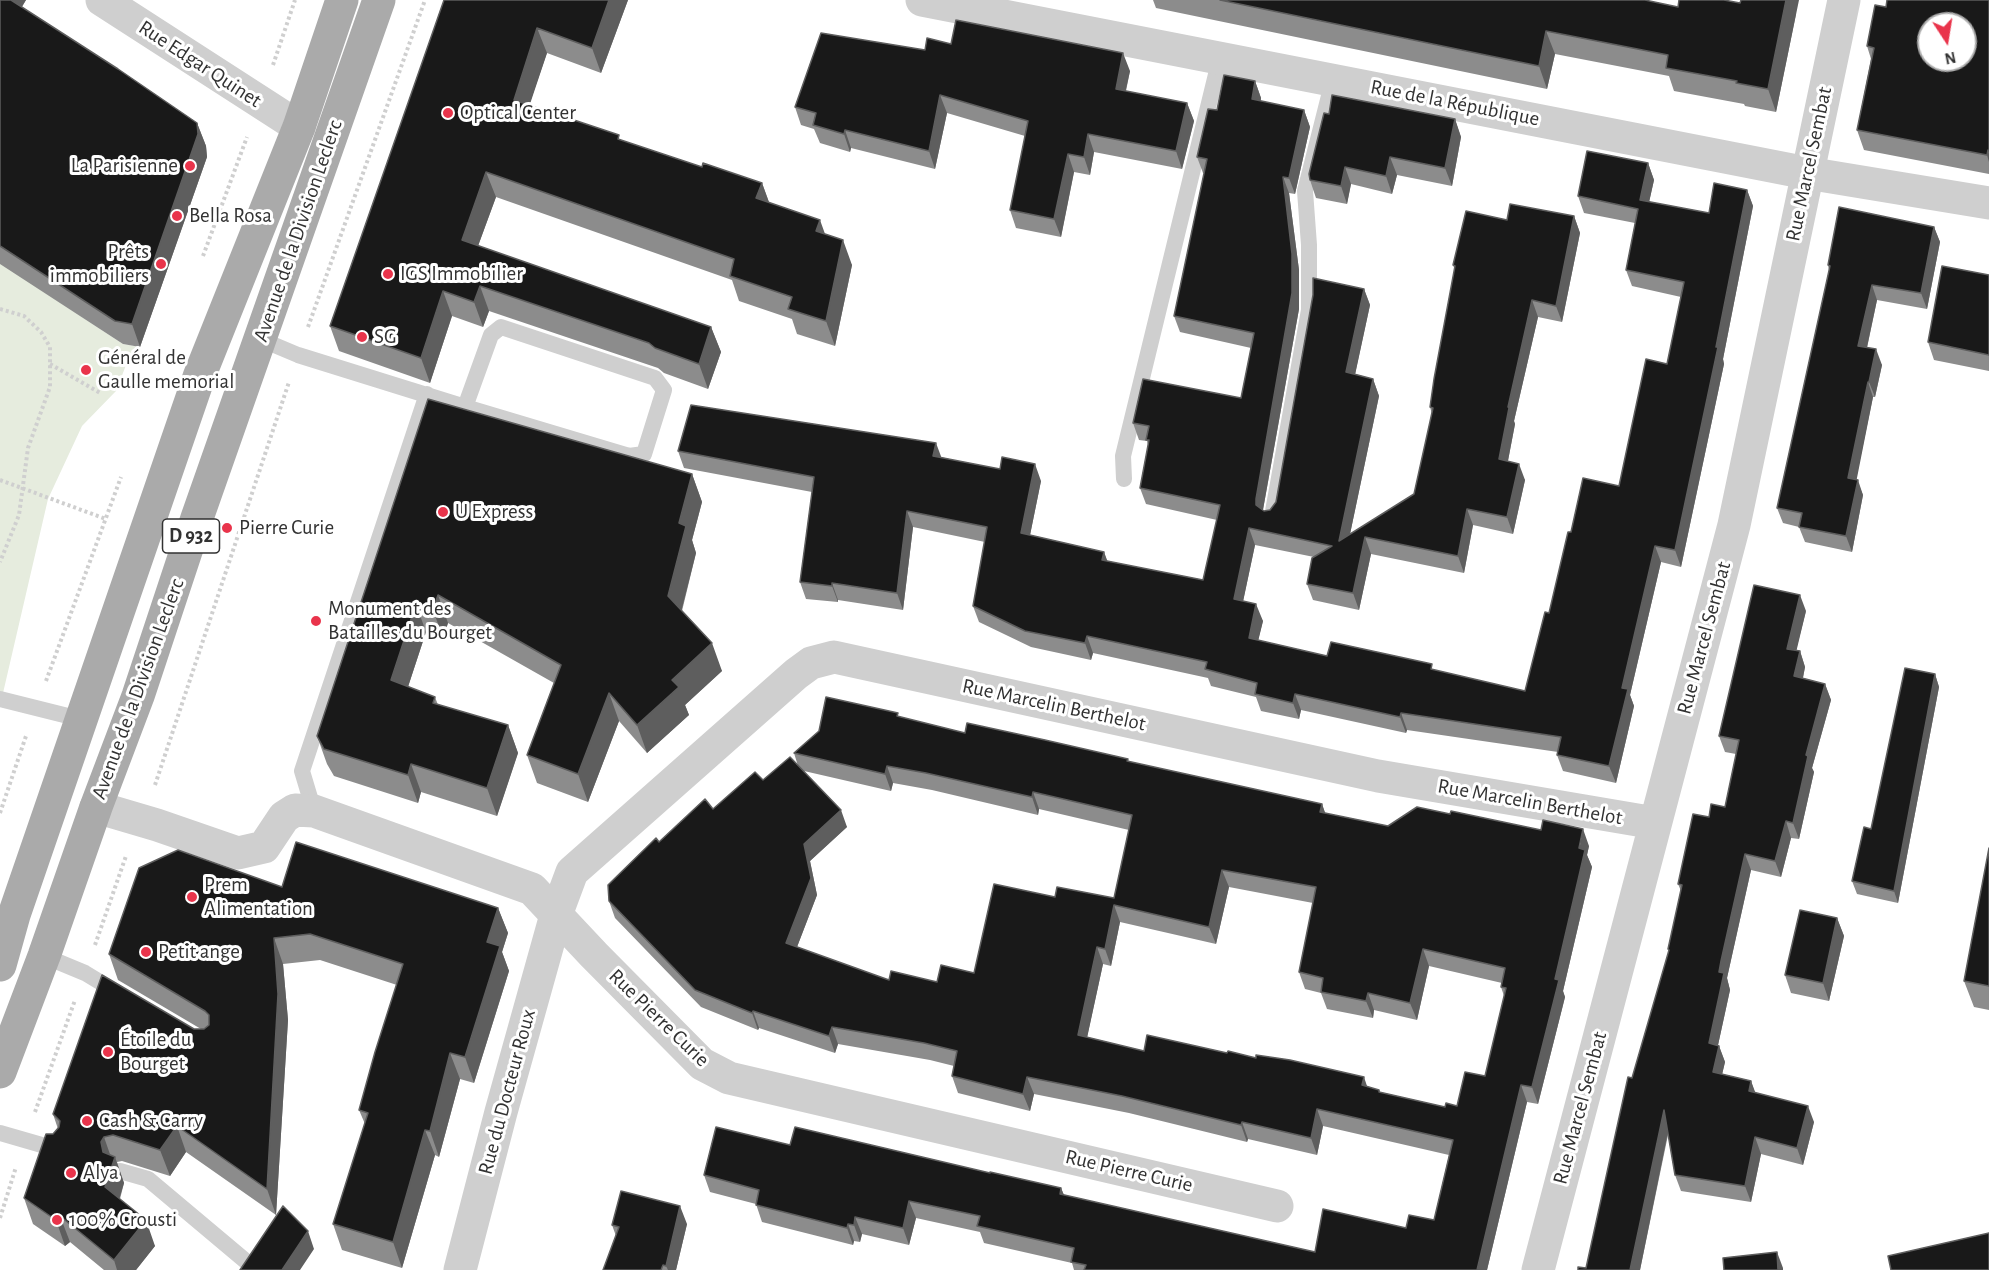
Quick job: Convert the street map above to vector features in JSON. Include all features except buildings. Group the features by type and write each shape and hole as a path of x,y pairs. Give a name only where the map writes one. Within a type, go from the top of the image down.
{"main road":[{"name":"Avenue de la Division Leclerc","path":"0,965 14,915 80,719 199,377 299,127 342,0"},
{"name":"Avenue de la Division Leclerc","path":"0,1072 138,696 197,518 379,0"}],"street":[{"name":"Rue Edgar Quinet","path":"102,0 299,127"},
{"name":"Rue de la République","path":"922,0 1807,173 1989,203"},
{"name":"Rue Marcel Sembat","path":"1538,1270 1734,525 1844,0"},
{"name":"Rue Marcelin Berthelot","path":"556,915 572,872 796,674 811,663 834,657 1377,776 1655,823"},
{"path":"96,807 139,819 238,853 264,847 285,817 295,810 314,811"},
{"name":"Rue Pierre Curie","path":"314,811 532,889 702,1064 729,1078 1277,1206"},
{"name":"Rue du Docteur Roux","path":"460,1270 556,915"}],"lane":[{"path":"1124,479 1123,456 1220,58"},
{"path":"1272,517 1309,310 1309,245 1305,191 1333,80"},
{"path":"260,339 298,355 465,407 629,456 644,454 664,390 655,378 501,327 491,335 465,407"},
{"path":"314,811 302,771 427,394"},
{"path":"0,699 80,719"},
{"path":"44,956 85,973 136,1004"},
{"path":"0,1132 59,1150"},
{"path":"120,1171 148,1179 248,1263"}],"path":[{"path":"273,65 295,0"},
{"path":"0,1218 25,1140 139,819 153,790 298,355 425,0"},
{"path":"0,309 24,316 41,332 50,347 50,387 28,448 19,515 0,562"},
{"path":"49,363 99,393"},
{"path":"0,480 106,519"}],"shaded area":[{"path":"0,263 123,344 140,347 128,360 116,391 82,426 48,499 0,706"}],"place":[{"name":"Optical Center","path":"448,113"},
{"name":"La Parisienne","path":"190,166"},
{"name":"Bella Rosa","path":"177,216"},
{"name":"Prêts immobiliers","path":"161,264"},
{"name":"IGS Immobilier","path":"388,274"},
{"name":"SG","path":"362,337"},
{"name":"Général de Gaulle memorial","path":"86,370"},
{"name":"U Express","path":"443,512"},
{"name":"Pierre Curie","path":"227,528"},
{"name":"Monument des Batailles du Bourget","path":"316,621"},
{"name":"Prem Alimentation","path":"192,897"},
{"name":"Petit ange","path":"146,952"},
{"name":"Étoile du Bourget","path":"108,1052"},
{"name":"Cash & Carry","path":"87,1121"},
{"name":"Alya","path":"71,1173"},
{"name":"100% Crousti","path":"57,1220"}]}
